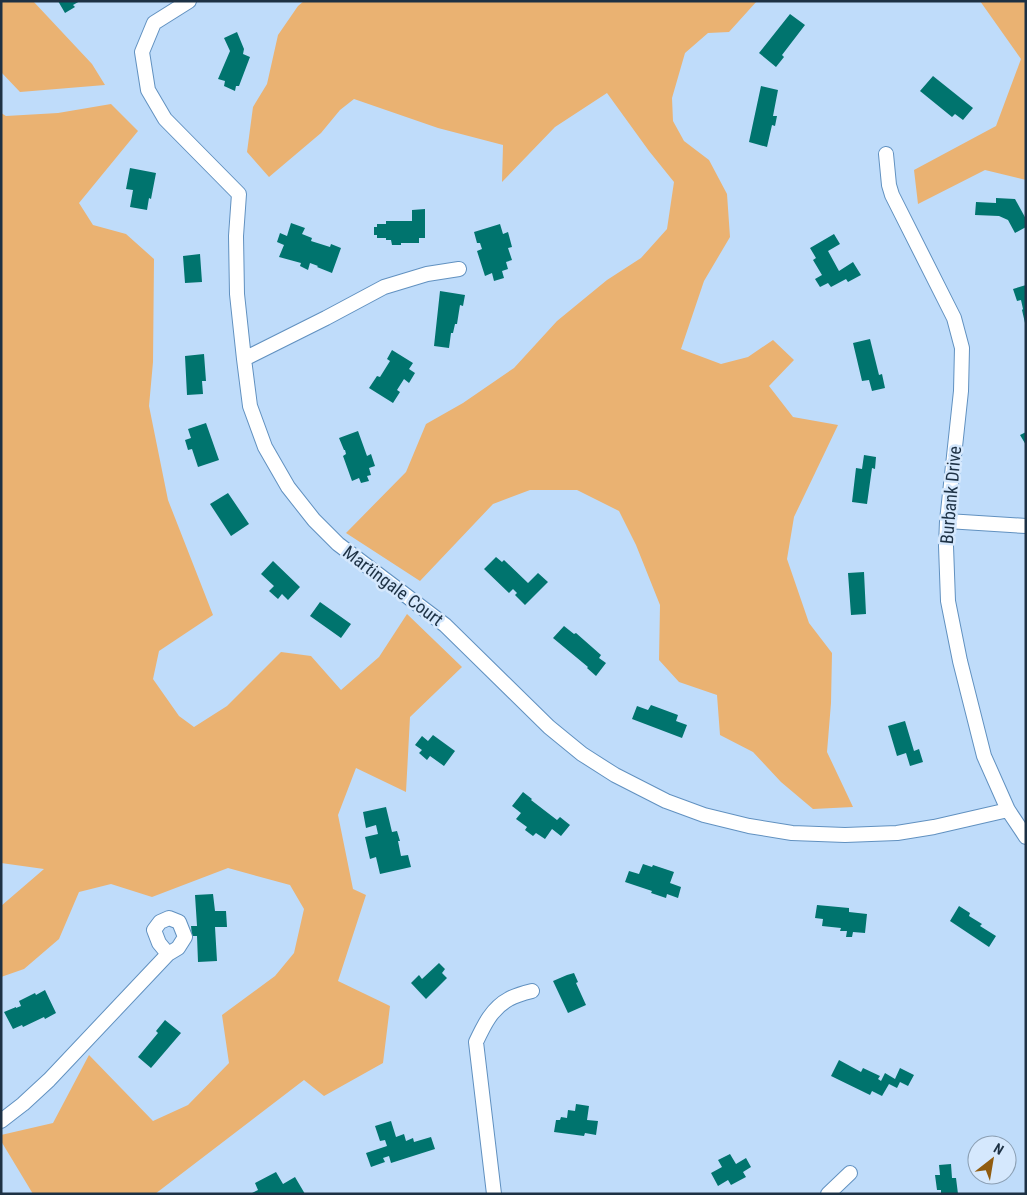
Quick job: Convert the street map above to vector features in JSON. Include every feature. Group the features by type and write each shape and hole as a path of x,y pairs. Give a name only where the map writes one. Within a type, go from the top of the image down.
{"street":[{"name":"Martingale Court","path":"189,1 154,23 142,52 148,90 165,119 239,194 236,236 237,294 250,406 265,447 288,487 314,520 338,544 445,625 549,728 582,754 615,775 666,801 704,815 749,826 792,833 845,835 897,833 934,827 1008,810"},
{"name":"Burbank Drive","path":"886,154 888,185 954,318 962,348 961,391 947,521 948,601 960,660 984,756 1008,810 1026,837"},
{"path":"244,359 384,287 427,274 458,269"},
{"path":"947,521 1026,526"},
{"path":"1,1121 49,1080 168,954"},
{"path":"494,1194 476,1042 484,1024 496,1007 510,998 532,991"},
{"path":"828,1194 850,1173"}],"shaded area":[{"path":"2,1 33,1 92,64 105,85 20,92 1,72"},
{"path":"304,1 757,1 729,32 708,33 685,53 672,98 673,121 684,141 709,160 727,194 730,237 704,281 681,349 721,364 748,357 773,340 794,360 769,386 793,417 838,425 794,517 787,559 809,623 832,653 831,703 827,752 853,807 813,809 781,782 753,752 720,735 717,695 679,682 659,660 660,605 636,545 619,511 577,490 530,490 493,504 420,581 346,533 406,472 426,424 463,403 514,368 557,321 607,280 641,258 667,229 674,182 607,93 555,127 502,182 503,145 438,128 354,99 340,110 321,133 269,177 247,152 253,107 267,84 278,35 298,6"},
{"path":"980,1 1026,1 1026,180 985,170 918,204 914,170 996,126 1021,59"},
{"path":"111,104 138,131 79,203 93,225 126,234 154,259 153,362 149,406 168,500 213,615 159,651 153,679 179,716 194,727 227,706 281,652 311,656 341,690 379,657 407,614 462,667 410,717 406,792 356,768 338,815 353,889 366,895 338,981 390,1006 383,1063 324,1096 304,1080 155,1194 33,1194 1,1141 1,1135 53,1123 89,1055 153,1121 188,1105 229,1063 222,1015 275,976 294,953 304,909 290,885 228,868 152,897 111,884 79,892 59,939 24,969 1,977 1,906 44,869 1,863 1,113 6,116 58,113"}],"building":[{"path":"58,1 80,1 73,5 75,7 65,13"},
{"path":"790,14 805,25 782,55 784,57 776,67 759,53"},
{"path":"237,32 244,49 243,54 250,57 239,86 236,86 235,91 224,86 225,81 218,79 230,51 224,38"},
{"path":"933,76 973,108 963,120 955,114 952,117 920,91"},
{"path":"761,86 778,90 773,116 777,116 775,126 772,125 767,147 749,142"},
{"path":"130,168 156,173 147,210 130,207 133,190 126,189"},
{"path":"996,198 1015,199 1026,219 1026,227 1015,233 1008,220 999,216 975,215 976,202 996,203"},
{"path":"425,209 425,238 419,238 419,243 392,245 391,240 377,238 377,235 374,235 374,227 377,227 377,224 386,224 386,221 412,221 412,210"},
{"path":"291,223 305,228 302,234 312,238 311,241 330,247 331,244 341,248 332,273 310,263 308,270 300,266 301,263 279,257 284,245 277,242 280,233 287,236"},
{"path":"500,224 503,234 508,232 512,247 508,248 512,260 506,262 508,269 502,271 504,278 494,281 492,273 485,276 477,251 482,249 480,243 477,243 474,232"},
{"path":"834,234 840,244 828,251 839,271 853,262 861,275 848,282 846,279 831,287 828,283 820,287 815,279 822,275 813,260 816,258 810,248"},
{"path":"200,254 202,282 185,283 183,256"},
{"path":"1026,285 1025,323 1021,300 1017,301 1013,289"},
{"path":"440,291 465,295 463,306 460,305 457,324 455,324 453,333 451,333 449,348 434,346"},
{"path":"870,339 879,375 882,374 885,388 872,391 869,380 862,381 853,343"},
{"path":"392,350 413,363 409,369 415,373 409,383 404,379 397,390 400,392 393,403 369,388 377,376 380,377 390,361 387,359"},
{"path":"204,354 206,381 202,381 203,394 187,395 185,356"},
{"path":"206,423 219,460 198,467 192,449 188,450 185,440 191,438 188,429"},
{"path":"358,431 367,456 371,454 375,466 369,468 371,475 367,476 369,481 361,483 359,478 352,481 343,456 346,454 345,450 339,438"},
{"path":"1026,432 1026,445 1020,435"},
{"path":"864,455 876,457 875,469 872,468 867,504 852,502 856,468 862,469"},
{"path":"228,493 249,524 231,536 210,504"},
{"path":"496,557 502,562 504,560 528,583 538,573 548,582 525,605 515,595 517,593 513,589 509,593 484,569"},
{"path":"273,561 300,587 288,600 282,594 278,599 269,591 274,586 261,574"},
{"path":"864,572 866,614 851,615 848,573"},
{"path":"320,602 351,624 341,638 310,616"},
{"path":"564,626 574,634 576,633 601,655 599,658 606,663 596,676 553,638"},
{"path":"651,705 678,715 676,721 687,725 682,738 632,719 637,706 648,710"},
{"path":"905,721 914,751 919,749 923,762 910,766 906,753 897,756 888,726"},
{"path":"433,735 455,751 444,766 430,756 427,760 419,753 422,750 415,745 422,736 428,741"},
{"path":"523,792 557,820 560,817 570,825 561,836 552,829 545,839 536,833 533,836 525,830 527,827 516,819 521,813 512,806"},
{"path":"386,807 392,832 397,831 401,856 408,855 411,867 380,874 376,857 370,859 365,837 378,834 376,825 366,828 363,812"},
{"path":"643,864 652,867 653,865 674,872 670,883 681,887 678,898 667,894 666,898 625,882 629,871 639,874"},
{"path":"213,894 215,911 226,911 227,927 215,927 217,961 198,962 197,936 192,936 191,926 197,926 195,895"},
{"path":"817,905 849,908 849,912 867,914 865,933 853,932 852,937 846,937 847,931 840,931 841,928 822,926 823,919 815,918"},
{"path":"959,906 970,913 969,916 982,924 980,926 996,936 989,947 950,921"},
{"path":"439,963 445,969 442,973 447,978 426,999 411,983 419,975 422,979"},
{"path":"574,973 578,982 576,983 586,1005 568,1013 553,981"},
{"path":"45,990 56,1013 45,1019 44,1017 23,1027 22,1025 13,1029 4,1012 21,1006 19,1001"},
{"path":"165,1020 181,1033 151,1068 138,1057 158,1033 156,1031"},
{"path":"839,1060 861,1072 863,1068 880,1076 878,1079 881,1081 885,1073 895,1079 900,1068 914,1075 908,1086 900,1082 897,1088 889,1084 882,1096 872,1091 870,1095 831,1076"},
{"path":"576,1104 589,1106 587,1120 598,1121 596,1135 585,1133 584,1136 554,1132 556,1120 560,1120 561,1117 567,1118 568,1110 575,1111"},
{"path":"391,1121 396,1137 404,1134 406,1141 413,1138 414,1142 431,1137 435,1149 391,1163 389,1156 383,1158 385,1162 371,1167 366,1153 387,1146 385,1140 380,1141 375,1126"},
{"path":"730,1154 736,1164 746,1158 751,1167 743,1172 746,1177 731,1185 728,1180 718,1186 711,1173 722,1167 718,1160"},
{"path":"951,1164 952,1178 956,1178 958,1194 941,1194 941,1190 937,1190 935,1175 940,1175 939,1165"},
{"path":"276,1172 283,1184 295,1177 305,1194 250,1194 258,1190 255,1183"}]}
